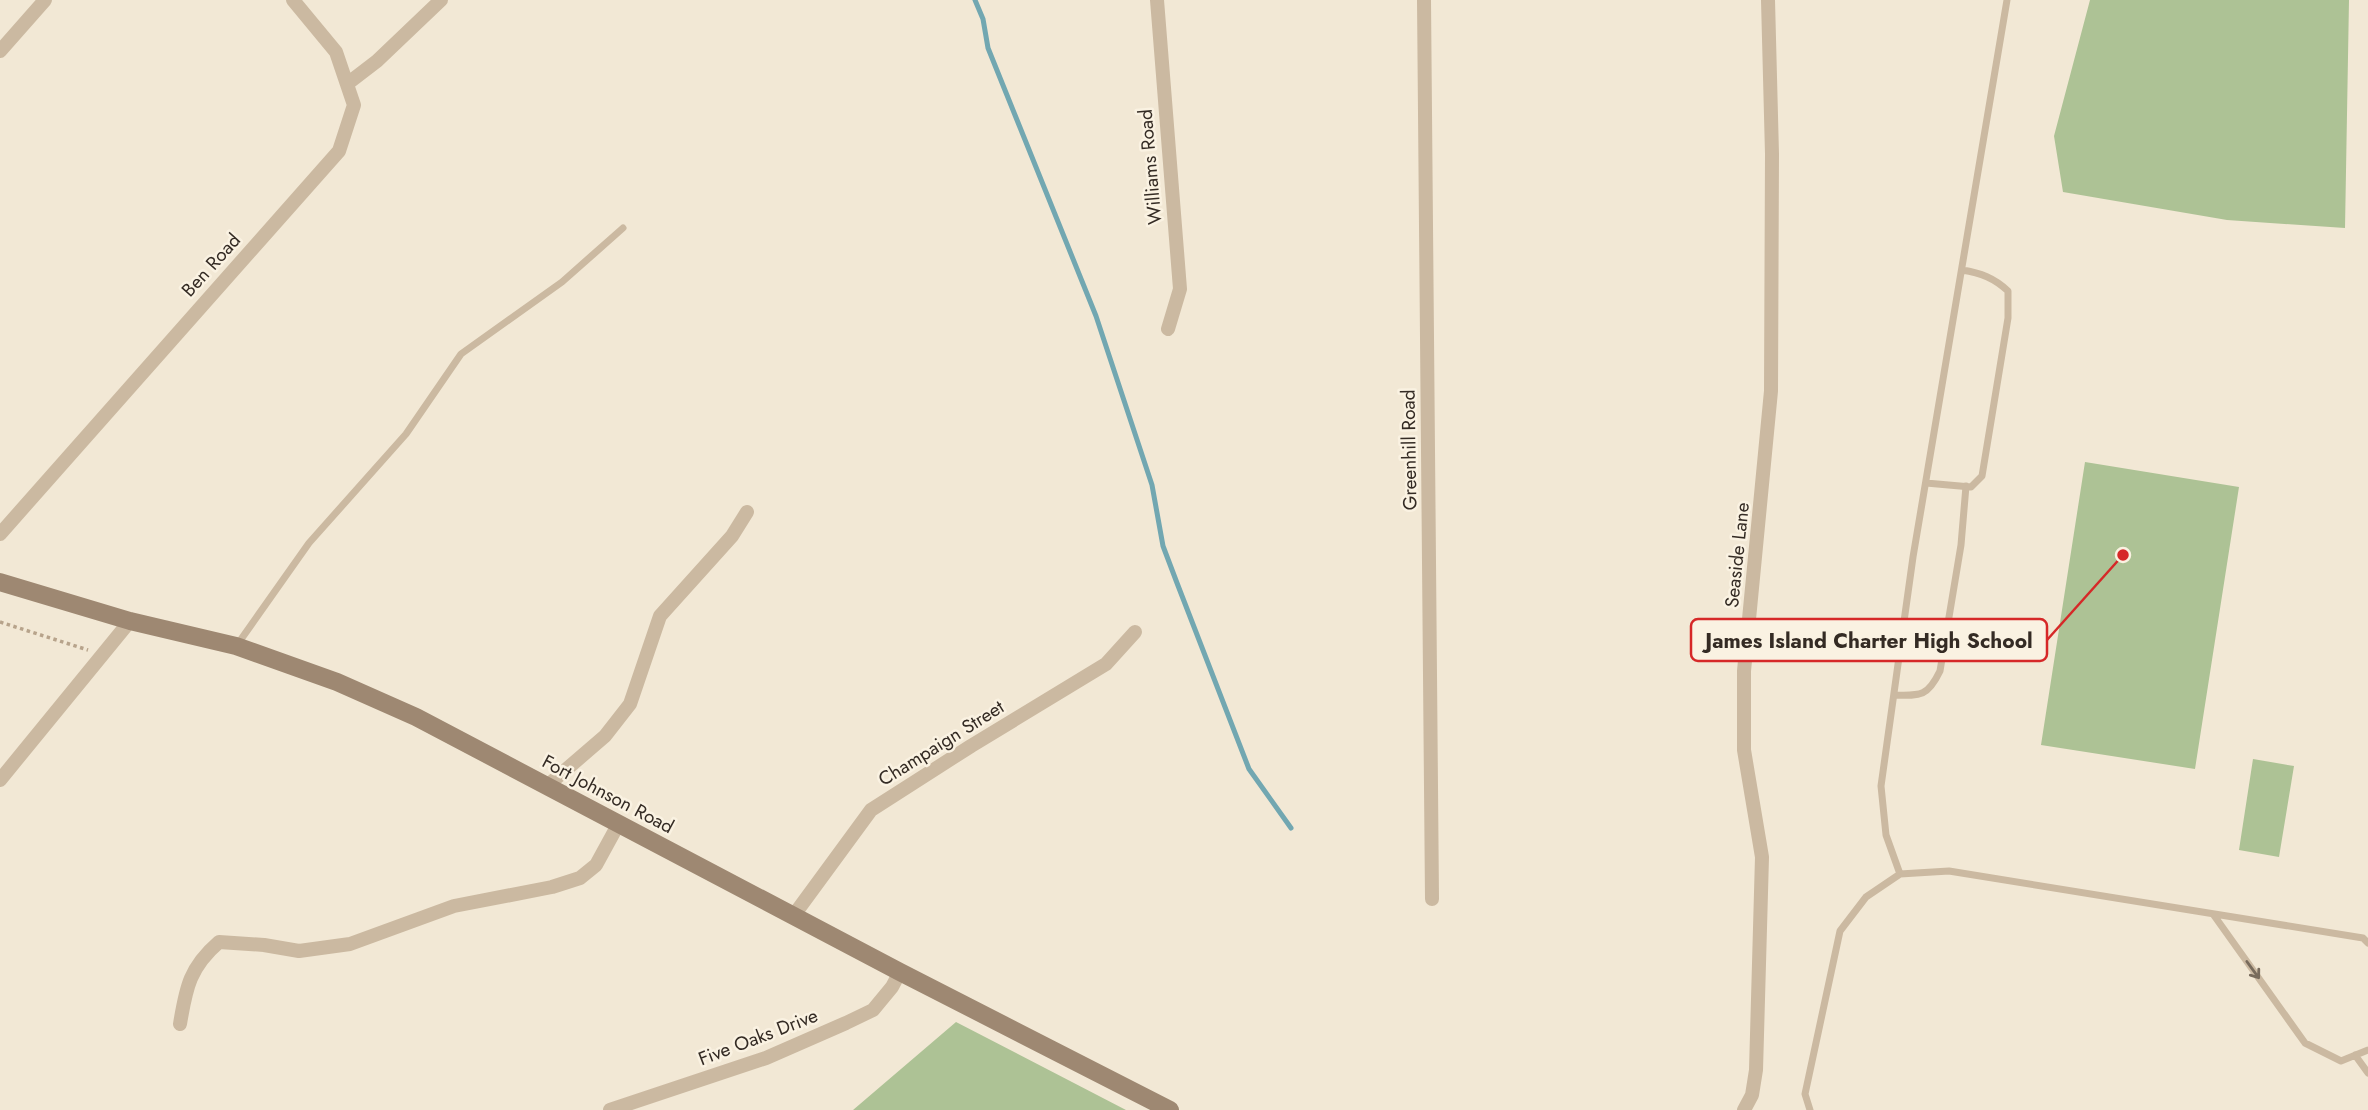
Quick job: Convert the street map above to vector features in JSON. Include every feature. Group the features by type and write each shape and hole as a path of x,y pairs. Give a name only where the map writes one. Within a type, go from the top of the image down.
{"main road":[{"name":"Fort Johnson Road","path":"0,582 130,621 236,646 337,682 406,712 900,972 1170,1110"}],"street":[{"path":"0,51 45,0"},
{"name":"Ben Road","path":"0,534 339,151 354,104 336,52 293,0"},
{"path":"347,84 377,61 441,0"},
{"name":"Williams Road","path":"1157,0 1181,289 1168,329"},
{"name":"Greenhill Road","path":"1424,0 1432,899"},
{"name":"Seaside Lane","path":"1744,1110 1752,1096 1756,1070 1762,893 1762,857 1744,750 1744,671 1771,391 1772,154 1769,0"},
{"path":"547,786 605,736 630,704 660,616 732,536 747,512"},
{"path":"0,780 130,621"},
{"name":"Champaign Street","path":"794,915 872,810 1106,664 1135,632"},
{"path":"180,1024 186,986 204,956 219,942 299,951 350,944 454,906 552,887 580,878 596,865 619,823"},
{"name":"Five Oaks Drive","path":"610,1110 766,1058 846,1023 873,1010 892,987 900,972"}],"lane":[{"path":"1900,874 1886,835 1881,786 1913,557 2007,0"},
{"path":"236,646 309,543 406,434 461,355 562,282 623,228"},
{"path":"1926,483 1971,487 1982,476 2008,318 2008,291 1989,277 1962,270"},
{"path":"1895,695 1915,696 1932,688 1940,671 1961,545 1966,486"},
{"path":"1810,1110 1805,1094 1840,931 1866,897 1900,874 1949,871 2362,938 2368,943"},
{"path":"2213,914 2305,1042 2341,1061 2368,1050"},
{"path":"2355,1055 2368,1073"}],"path":[{"path":"0,622 93,652"}],"green space":[{"path":"2090,0 2349,0 2345,228 2227,220 2063,192 2054,136"},
{"path":"2085,462 2239,487 2195,769 2041,745"},
{"path":"2253,759 2294,766 2279,857 2239,850"},
{"path":"956,1022 1126,1110 853,1110"}],"waterway":[{"path":"975,0 983,19 988,48 1096,316 1152,485 1163,546 1177,583 1249,769 1291,828"}],"place":[{"name":"James Island Charter High School","path":"2123,555"}]}
